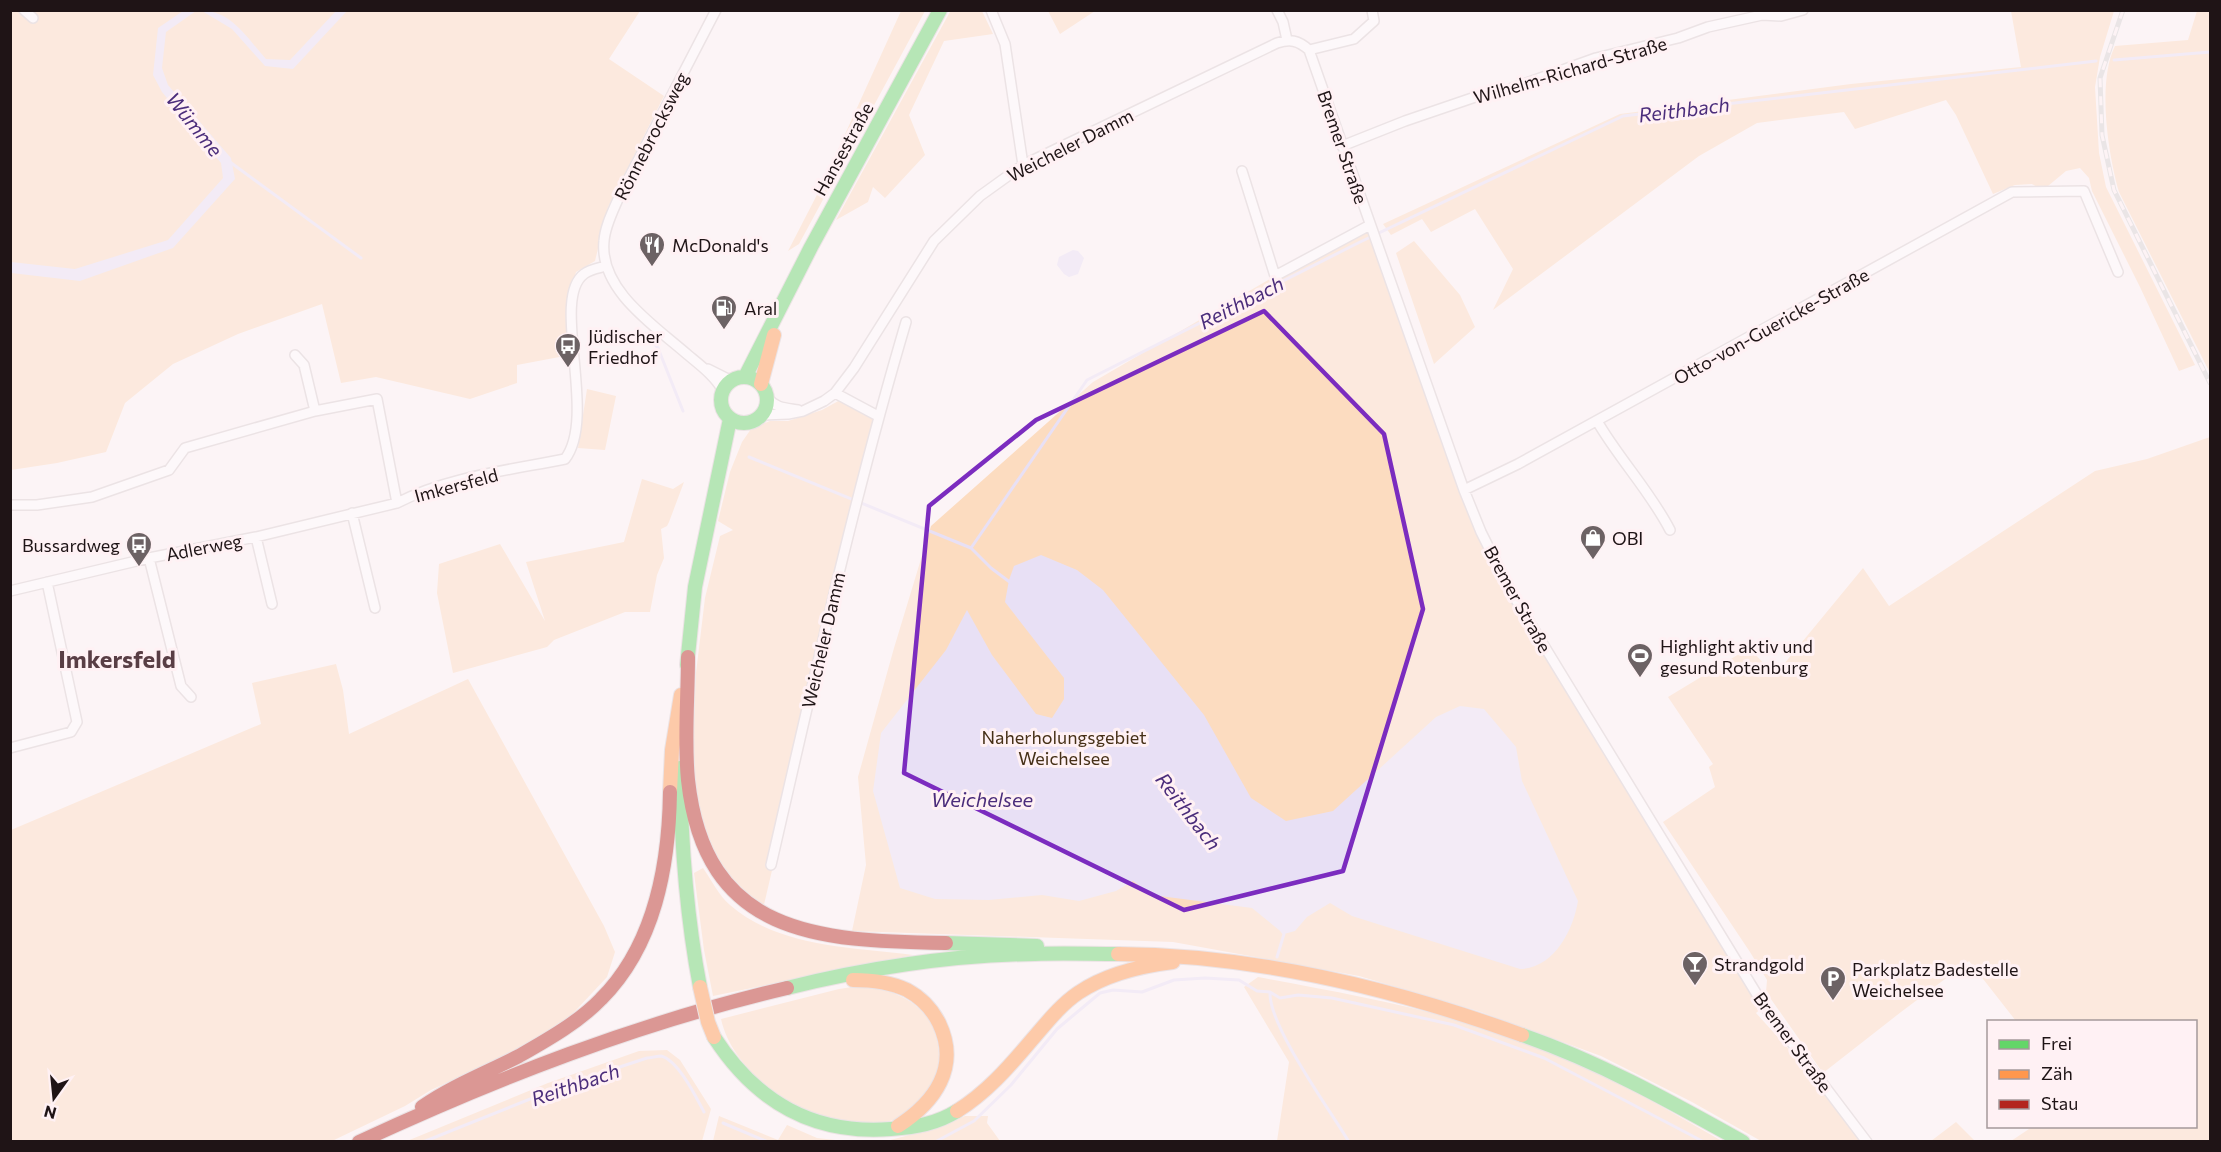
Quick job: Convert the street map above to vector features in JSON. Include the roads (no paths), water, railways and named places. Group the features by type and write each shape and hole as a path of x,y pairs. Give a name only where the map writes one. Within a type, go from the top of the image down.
{"main road":[{"name":"Hansestraße","path":"739,378 782,307 816,238 940,10"},
{"name":"Hansestraße","path":"761,384 782,307"},
{"path":"739,378 755,380 761,384 768,398 763,415 755,421 744,424 730,419 722,408 723,391 739,378"},
{"path":"730,419 695,587 680,743 680,817 685,886 700,987 708,1022 727,1059 739,1073 772,1101 797,1115 845,1130 869,1131 918,1127 938,1121 971,1102 999,1077 1056,1012 1086,988 1118,973 1152,964 1220,959"},
{"path":"714,502 737,436 744,424"},
{"path":"688,657 688,781 699,835 729,888 758,912 795,929 837,939 1032,945 1091,952 1220,959 1372,987 1478,1017 1599,1064 1663,1096 1743,1142"},
{"path":"401,1122 436,1097 519,1056 582,1016 604,998 632,960 647,932 657,904 663,876 668,838 671,755 688,657"},
{"path":"358,1142 478,1089 629,1032 731,1002 824,979 922,962 982,956 1091,952"},
{"path":"824,979 884,982 904,989 921,999 937,1017 944,1035 947,1059 940,1087 914,1118 893,1129"}],"street":[{"path":"24,10 33,18"},
{"name":"Rönnebrocksweg","path":"716,10 614,208 604,242 606,266 616,287 624,297 698,363 723,391"},
{"path":"991,10 1005,44 1023,165"},
{"path":"1277,10 1283,22 1287,40 1302,44 1308,50 1354,39 1374,21 1372,10"},
{"name":"Wilhelm-Richard-Straße","path":"1342,146 1405,121 1484,94 1507,90 1596,58 1678,38 1708,27 1762,15 1781,15 1803,10"},
{"name":"Weicheler Damm","path":"763,415 803,411 835,393 854,368 934,241 980,196 1023,165 1287,40"},
{"name":"Bremer Straße","path":"1308,50 1464,490 1481,532 1510,590 1764,1006 1867,1142"},
{"path":"1242,171 1275,276 1371,227"},
{"name":"Otto-von-Guericke-Straße","path":"1464,490 1518,464 2012,192 2084,191 2118,272"},
{"name":"Imkersfeld","path":"10,506 37,505 92,497 169,470 185,448 315,411 377,399 397,503 438,486 565,459 573,448 577,406 577,380 572,350 573,296 576,285 584,273 606,266"},
{"name":"Weicheler Damm","path":"771,865 854,509 906,321"},
{"path":"296,355 304,365 315,411"},
{"name":"Rönnebrocksweg","path":"698,363 726,378 739,378"},
{"path":"835,393 878,416"},
{"path":"768,398 772,404 780,407 803,411"},
{"path":"1597,421 1607,439 1657,505 1670,530"},
{"name":"Adlerweg","path":"10,591 149,558 256,537 397,503"},
{"path":"352,513 375,608"},
{"path":"256,537 272,604"},
{"path":"149,558 181,686 191,697"},
{"path":"10,748 71,732 77,722 47,582"}],"water":[{"name":"Wümme","path":"183,11 196,11 166,32 162,68 168,85 231,158 235,179 173,248 80,281 11,273 11,262 75,269 168,240 223,178 221,163 162,92 153,75 158,28"},
{"path":"202,11 222,15 230,20 266,59 290,60 336,11 347,11 293,69 265,66 232,29"},
{"path":"1073,250 1078,251 1084,258 1078,274 1069,277 1057,265 1059,257"},
{"name":"Weichelsee","path":"1041,555 1077,570 1103,590 1204,715 1251,798 1286,821 1333,811 1436,717 1460,706 1484,709 1516,747 1522,781 1578,901 1572,924 1560,946 1543,962 1520,969 1352,916 1330,903 1307,917 1295,931 1284,934 1252,908 1152,895 1133,881 1116,891 1079,901 1042,895 989,900 935,899 900,888 873,791 881,733 946,650 967,610 992,655 1036,714 1052,718 1064,699 1064,678 1005,602 1014,566"}],"waterway":[{"name":"Reithbach","path":"2114,60 2210,52"},
{"name":"Reithbach","path":"1011,583 991,568 971,548 1087,380 1358,243 1623,116 2096,61"},
{"path":"230,162 361,258"},
{"path":"645,333 658,348 683,411"},
{"path":"749,457 971,548"},
{"name":"Reithbach","path":"1277,957 1284,934 1282,931"},
{"path":"935,1142 974,1121 1011,1085 1057,1029 1100,993 1113,990 1142,992 1174,980 1205,978 1239,980 1257,991 1270,992 1280,998 1298,995 1332,998 1454,1025 1544,1058 1704,1142"},
{"path":"1270,992 1272,1007 1289,1046 1349,1142"},
{"name":"Reithbach","path":"423,1142 565,1085 659,1056 674,1064 704,1112"},
{"name":"Reithbach","path":"723,1123 768,1142"}],"railway":[{"path":"2123,10 2100,78 2102,135 2114,190 2210,383"}],"place":[{"name":"McDonald's","path":"652,268"},
{"name":"Aral","path":"724,331"},
{"name":"Jüdischer Friedhof","path":"568,369"},
{"name":"OBI","path":"1593,561"},
{"name":"Bussardweg","path":"139,568"},
{"name":"Highlight aktiv und gesund Rotenburg","path":"1640,679"},
{"name":"Strandgold","path":"1695,987"},
{"name":"Parkplatz Badestelle Weichelsee","path":"1833,1002"}],"district":[{"name":"Imkersfeld","path":"117,658"}],"park label":[{"name":"Naherholungsgebiet Weichelsee","path":"1064,747"}]}
